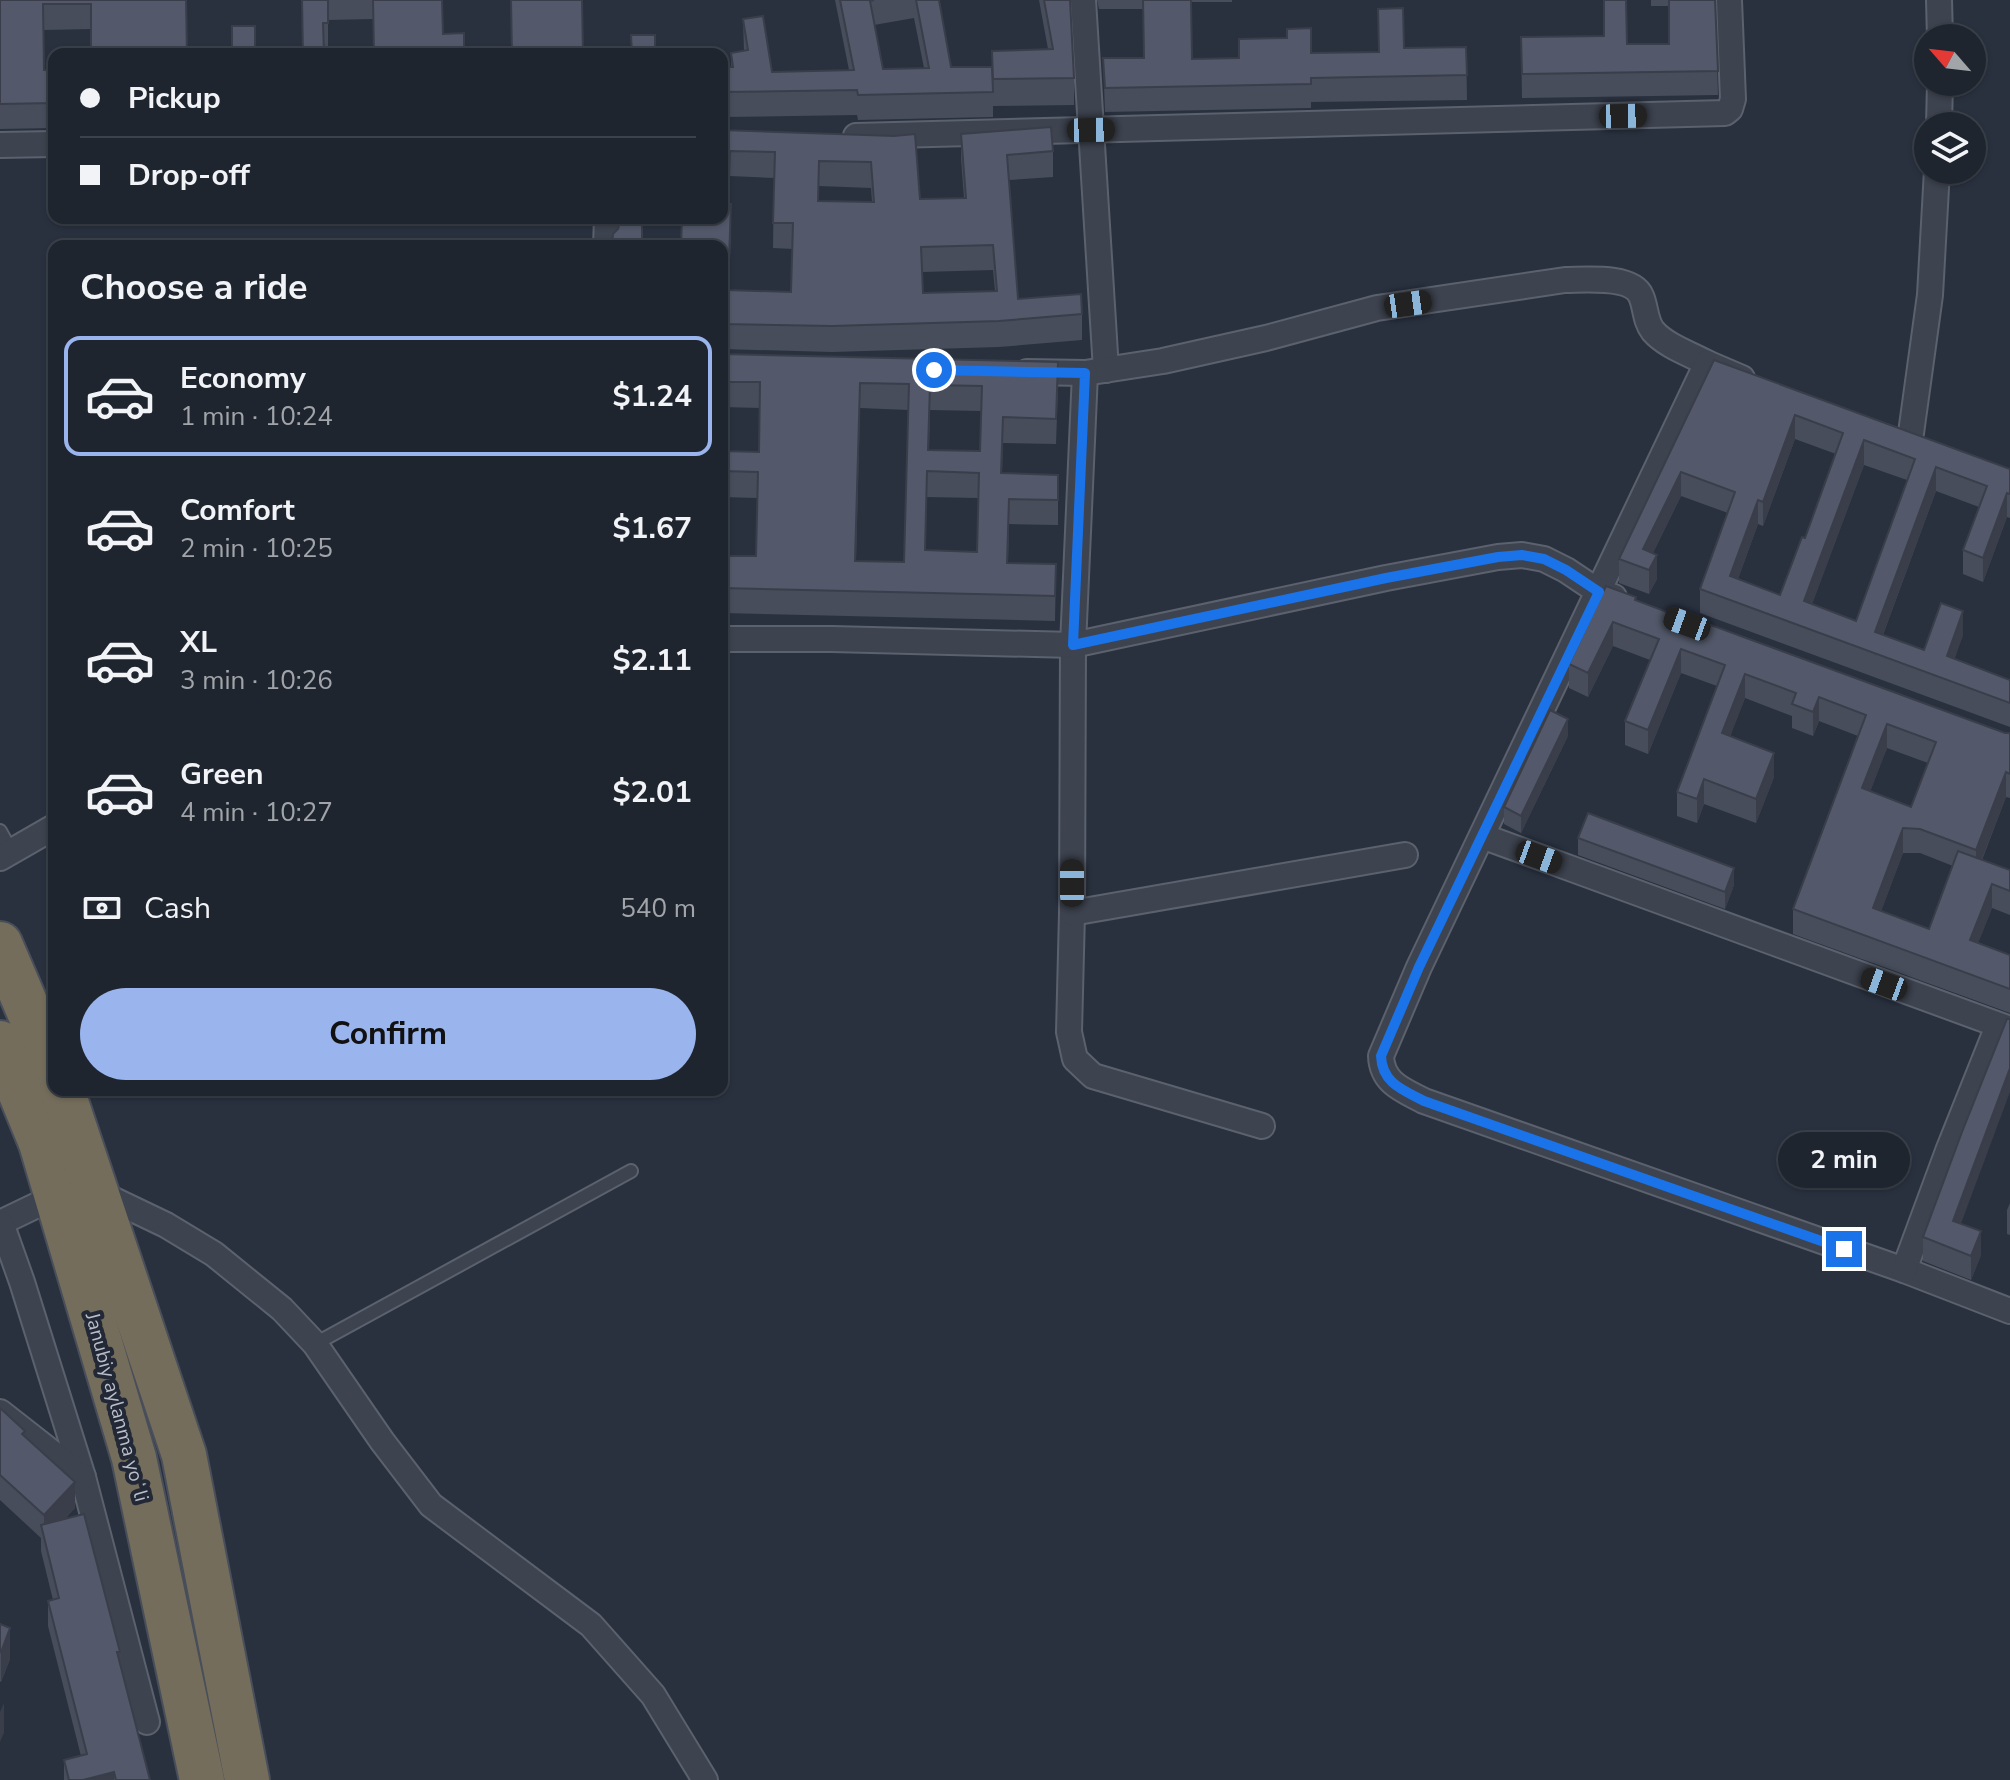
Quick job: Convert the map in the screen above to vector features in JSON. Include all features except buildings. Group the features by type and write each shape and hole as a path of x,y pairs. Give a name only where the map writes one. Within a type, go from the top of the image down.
{"highway":[{"path":"0,944 48,1056"},
{"name":"Janubiy aylanma yoʻli","path":"0,1043 41,1143 76,1193 184,1455 247,1780"},
{"name":"Janubiy aylanma yoʻli","path":"63,1096 76,1193 202,1780"}],"street":[{"path":"1083,0 1091,130 1096,372 1073,645 1069,1032 1075,1059 1093,1076 1262,1126"},
{"path":"837,137 1725,113 1733,99 1729,0"},
{"path":"1939,0 1940,24"},
{"path":"0,145 48,144"},
{"path":"1936,184 1930,295 1904,431 1937,443"},
{"path":"1006,371 1096,372 1192,355 1377,308 1565,280 1596,280 1630,284 1637,289 1652,330 1668,343 1707,363 1767,386"},
{"path":"1707,363 1419,967 1381,1056 1382,1067 1395,1085 1424,1101 1904,1270 2010,1311"},
{"path":"728,639 1073,645 1386,578 1522,555 1544,559 1599,592 1628,603"},
{"path":"4,847 48,829"},
{"path":"1482,836 2004,1028 1948,1151 1904,1270"},
{"path":"1072,913 1405,855"},
{"path":"147,1722 83,1477 22,1282 0,1223 76,1193 166,1225 214,1254 282,1309 315,1344 431,1505 591,1625 653,1695 705,1780"},
{"path":"0,1412 83,1477"}],"lane":[{"path":"315,1344 631,1171"}],"route":[{"path":"934,370 1085,373 1073,645 1498,557 1522,555 1544,559 1599,592 1419,967 1381,1056 1382,1067 1395,1085 1424,1101 1844,1249"}]}
